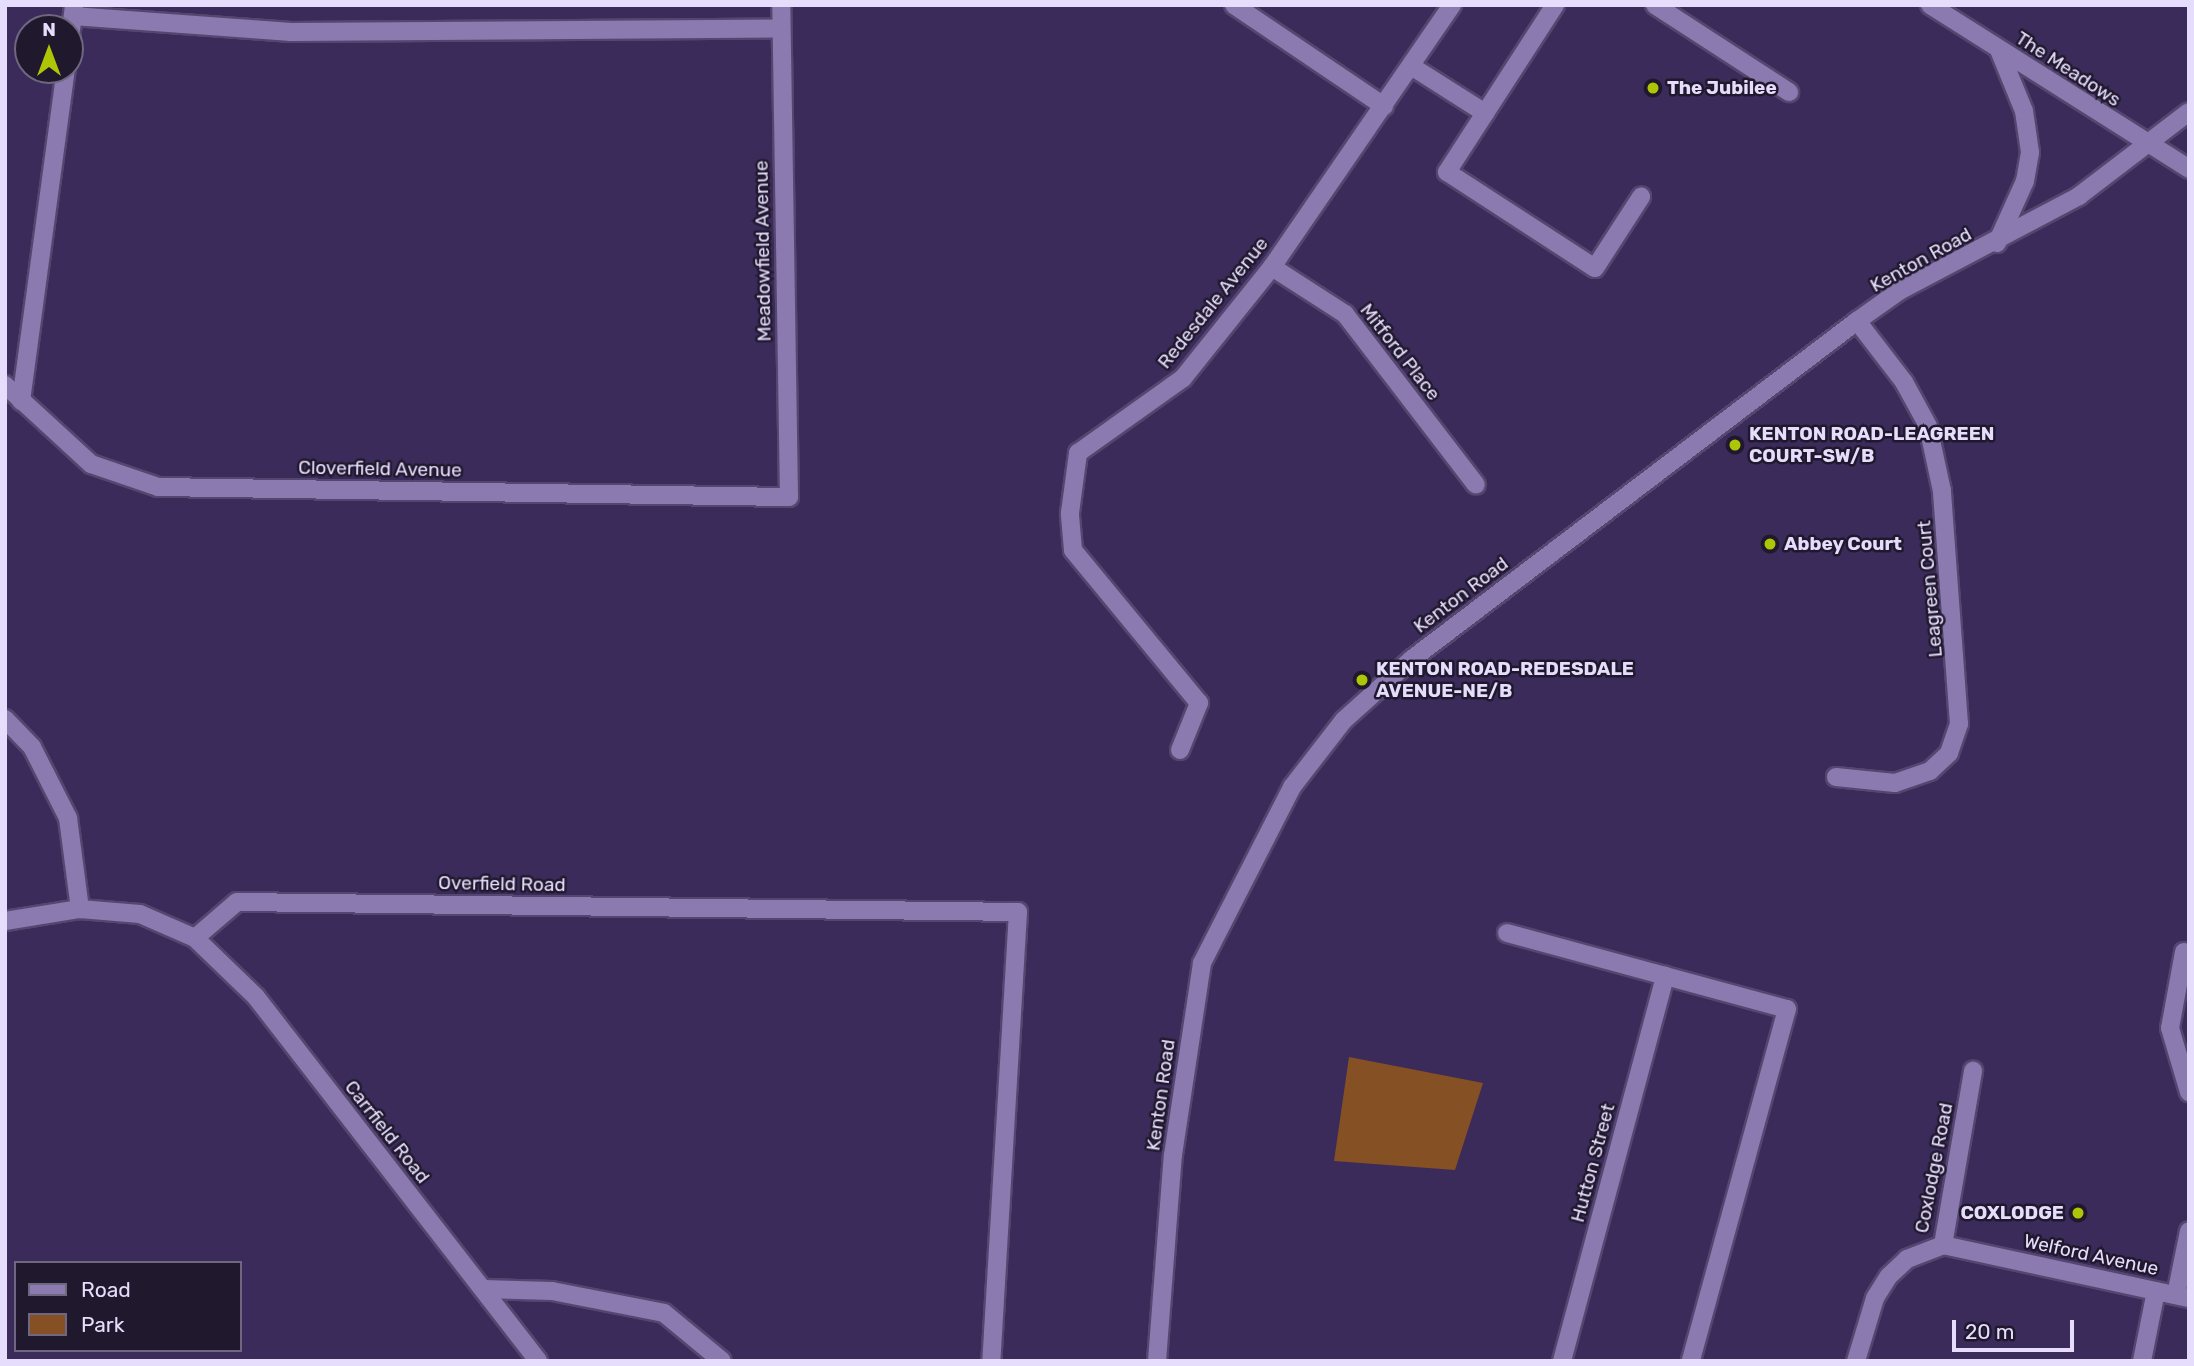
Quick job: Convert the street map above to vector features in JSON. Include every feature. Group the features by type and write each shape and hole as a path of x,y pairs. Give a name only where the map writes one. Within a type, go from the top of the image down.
{"street":[{"name":"Meadowfield Avenue","path":"781,5 789,497"},
{"path":"1234,5 1384,106"},
{"name":"Redesdale Avenue","path":"1180,750 1199,703 1073,550 1070,513 1078,453 1183,378 1272,267 1452,5"},
{"path":"1555,5 1447,172 1595,268 1642,197"},
{"path":"1655,5 1788,92"},
{"name":"The Meadows","path":"1930,5 2189,169"},
{"path":"74,10 291,32 780,29"},
{"name":"Kenton Road","path":"1997,243 2025,181 2029,152 2024,111 1999,50"},
{"path":"1411,66 1485,113"},
{"path":"21,401 64,84"},
{"name":"Kenton Road","path":"1157,1361 1173,1155 1202,963 1292,787 1344,720 1412,659 1857,321 1899,291 1997,243 2078,196 2189,112"},
{"name":"Mitford Place","path":"1272,267 1345,314 1476,485"},
{"name":"Leagreen Court","path":"1836,777 1895,783 1930,771 1949,753 1959,724 1942,491 1927,426 1904,382 1857,321"},
{"name":"Cloverfield Avenue","path":"5,385 91,464 158,486 789,497"},
{"path":"5,719 32,747 68,818 80,909"},
{"name":"Overfield Road","path":"195,938 237,902 1018,912 990,1361"},
{"path":"5,921 80,909 140,914 195,938"},
{"path":"1507,933 1787,1009 1691,1361"},
{"name":"Carrfield Road","path":"195,938 256,997 538,1361"},
{"path":"2184,952 2170,1028 2189,1092"},
{"name":"Hutton Street","path":"1562,1361 1665,976"},
{"name":"Coxlodge Road","path":"1856,1361 1875,1298 1889,1276 1907,1259 1943,1245 1973,1071"},
{"path":"2182,1297 2189,1231"},
{"name":"Welford Avenue","path":"1943,1245 2182,1297"},
{"path":"483,1289 552,1291 664,1313 722,1361"},
{"path":"2141,1361 2156,1291"}],"green space":[{"path":"1349,1057 1483,1083 1455,1170 1334,1161"}],"place":[{"name":"The Jubilee","path":"1653,88"},
{"name":"KENTON ROAD-LEAGREEN COURT-SW/B","path":"1735,445"},
{"name":"Abbey Court","path":"1770,544"},
{"name":"KENTON ROAD-REDESDALE AVENUE-NE/B","path":"1362,680"},
{"name":"COXLODGE","path":"2078,1213"}]}
